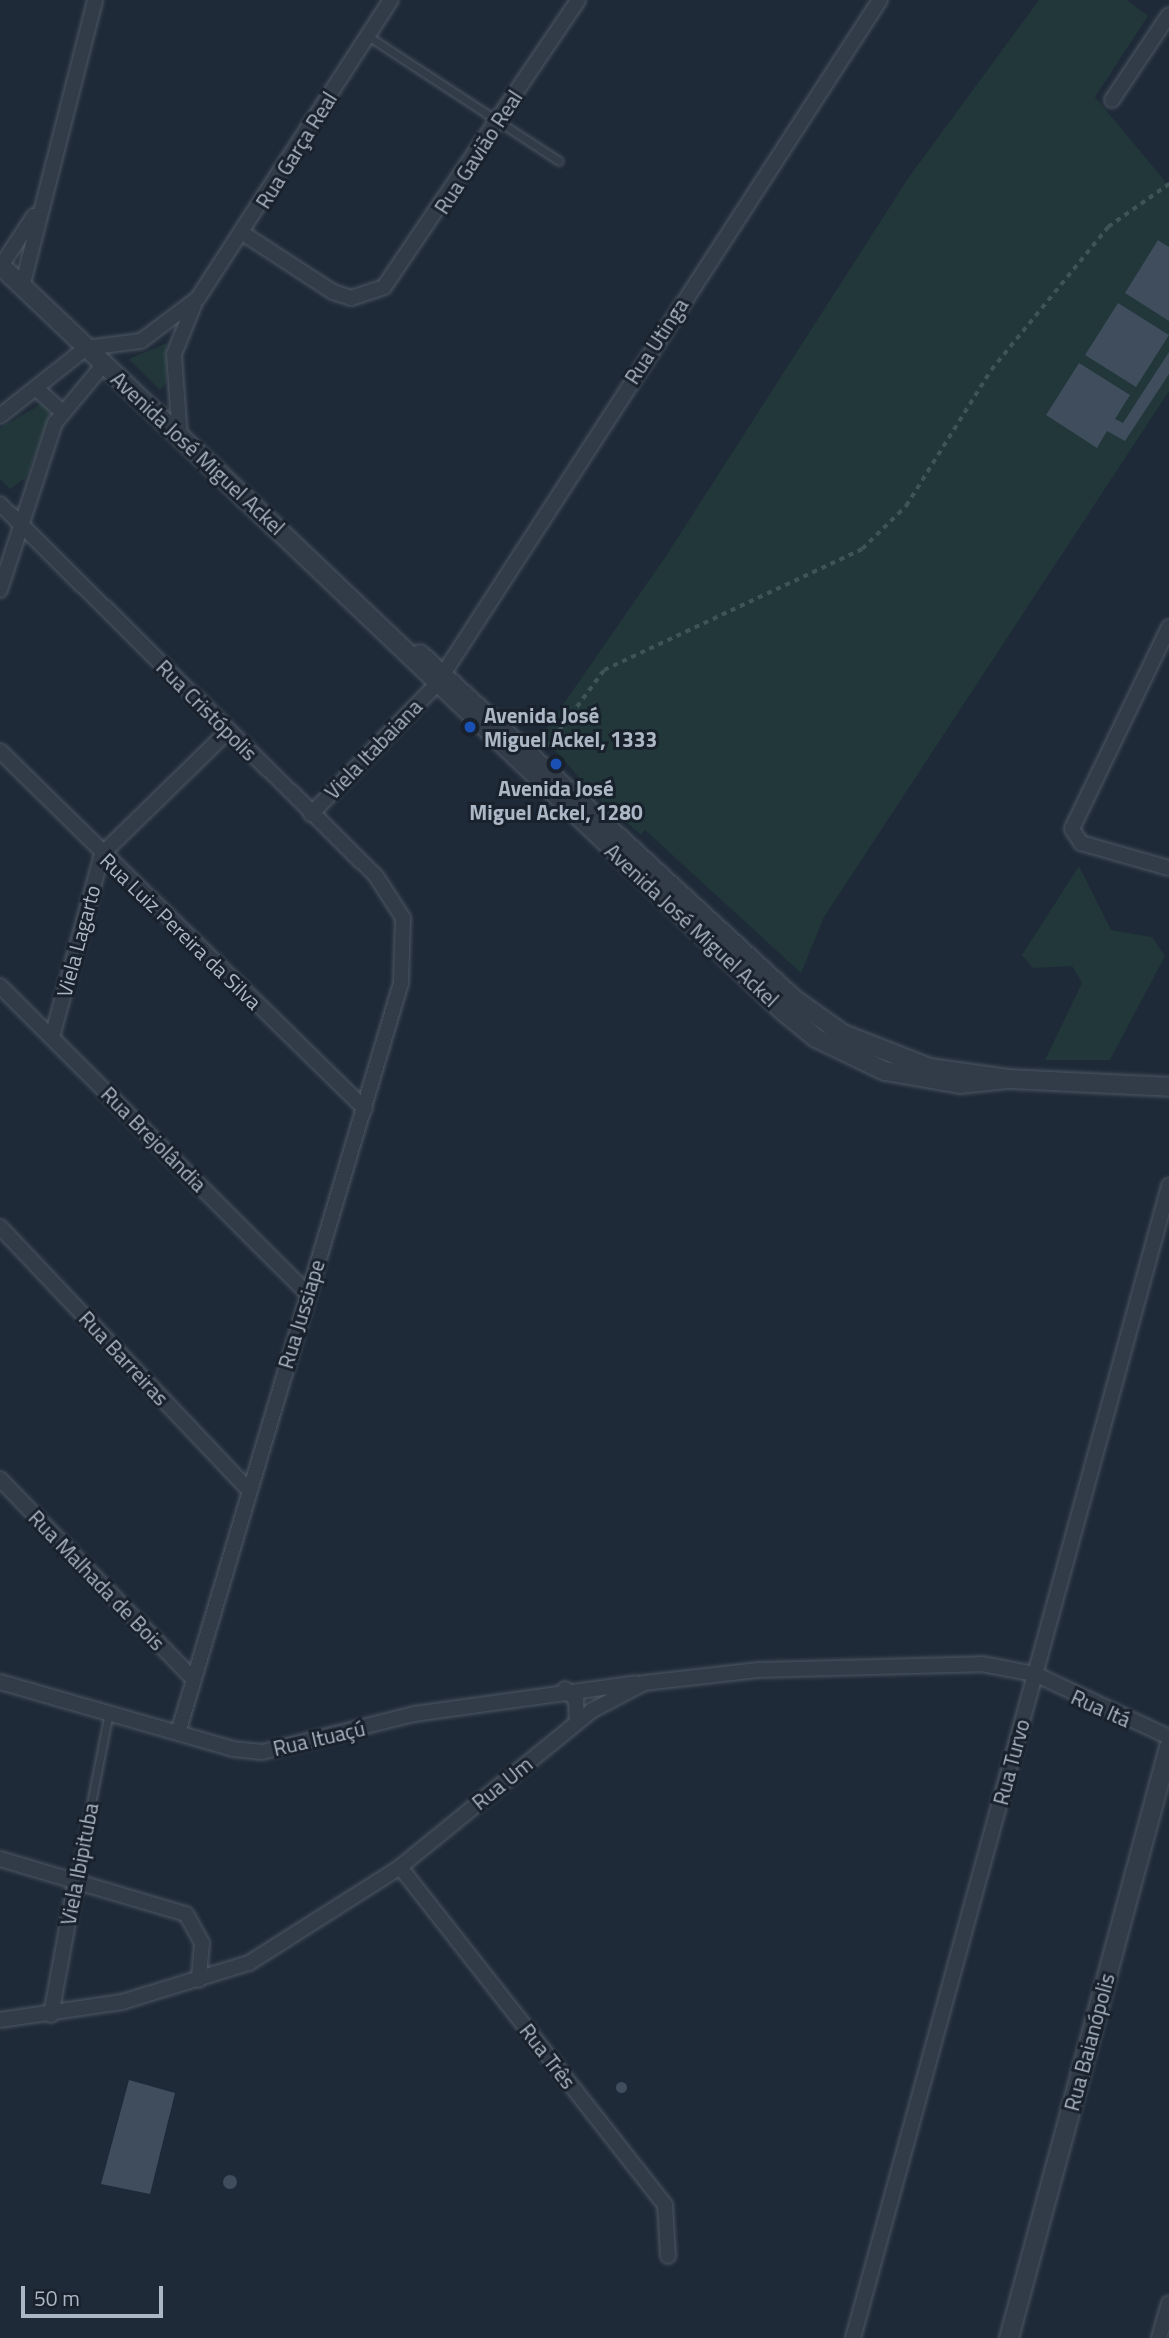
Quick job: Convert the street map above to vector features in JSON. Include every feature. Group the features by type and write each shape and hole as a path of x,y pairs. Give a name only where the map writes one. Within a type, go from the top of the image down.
{"street":[{"path":"22,287 39,209 95,0"},
{"name":"Rua Garça Real","path":"198,298 244,234 391,0"},
{"name":"Rua Gavião Real","path":"244,234 333,292 369,295 398,273 578,0"},
{"name":"Rua Utinga","path":"439,679 880,0"},
{"path":"1112,100 1169,15"},
{"path":"1,265 39,209"},
{"name":"Avenida José Miguel Ackel","path":"1,265 180,438 398,639 816,1038 860,1062 911,1078 960,1084 1008,1079"},
{"path":"0,416 39,391 86,348 141,341 198,298"},
{"path":"180,438 174,354 198,298"},
{"path":"0,590 61,411 104,364"},
{"path":"39,391 61,411"},
{"name":"Rua Cristópolis","path":"0,504 393,895"},
{"path":"1169,626 1073,820 1081,844 1169,868"},
{"path":"1155,651 1169,657"},
{"name":"Avenida José Miguel Ackel","path":"439,679 537,761 825,1023 893,1057 1008,1079 1169,1087"},
{"name":"Viela Itabaiana","path":"311,814 439,679"},
{"path":"102,854 229,730"},
{"name":"Rua Luiz Pereira da Silva","path":"0,751 102,854 365,1109"},
{"name":"Viela Lagarto","path":"52,1037 102,854"},
{"name":"Rua Jussiape","path":"178,1733 248,1489 365,1109 405,950 393,895"},
{"name":"Rua Brejolândia","path":"0,986 307,1293"},
{"name":"Rua Turvo","path":"853,2338 1169,1186"},
{"name":"Rua Barreiras","path":"0,1227 248,1489"},
{"name":"Rua Malhada de Bois","path":"0,1479 194,1680"},
{"name":"Rua Um","path":"0,2020 51,2015 199,1980 250,1962 400,1867 577,1723 644,1683 758,1670 982,1664 1035,1674"},
{"name":"Rua Itá","path":"1035,1674 1169,1737"},
{"name":"Rua Ituaçú","path":"0,1682 178,1733 262,1752 414,1714 565,1689 644,1683"},
{"path":"565,1689 576,1700 577,1723"},
{"name":"Rua Baianópolis","path":"1009,2338 1169,1747"},
{"path":"0,1859 76,1879 186,1914 202,1943 199,1980"},
{"name":"Rua Três","path":"400,1867 665,2205 668,2256"},
{"name":"Viela Ibipituba","path":"51,2015 76,1879"},
{"path":"1159,2338 1169,2303"}],"lane":[{"path":"368,36 559,160"},
{"name":"Viela Ibipituba","path":"76,1879 109,1713"}],"path":[{"path":"537,761 604,670 862,549 906,506 991,370 1108,227 1169,184"}],"green space":[{"path":"1039,0 1127,0 1148,16 1095,97 1169,186 1169,391 824,917 801,973 645,830 641,835 594,795 542,735 668,553 909,177"},
{"path":"167,343 166,383 160,390 129,359"},
{"path":"43,403 50,414 26,478 10,489 0,479 0,428"},
{"path":"1079,866 1111,930 1152,937 1165,956 1110,1060 1045,1060 1082,983 1072,966 1033,968 1022,955"}],"building":[{"path":"1158,240 1169,247 1169,321 1125,293"},
{"path":"1118,303 1169,335 1136,387 1085,355"},
{"path":"1169,352 1169,374 1125,441 1107,431 1097,448 1046,415 1079,363 1130,395 1115,419 1123,423"},
{"path":"129,2080 175,2093 150,2194 101,2184"},
{"path":"621,2082 625,2083 625,2091 621,2092 617,2091 616,2087 617,2083"},
{"path":"230,2175 235,2177 235,2187 230,2189 225,2187 223,2182 225,2177"}],"place":[{"name":"Avenida José Miguel Ackel, 1333","path":"470,727"},
{"name":"Avenida José Miguel Ackel, 1280","path":"556,764"}]}
